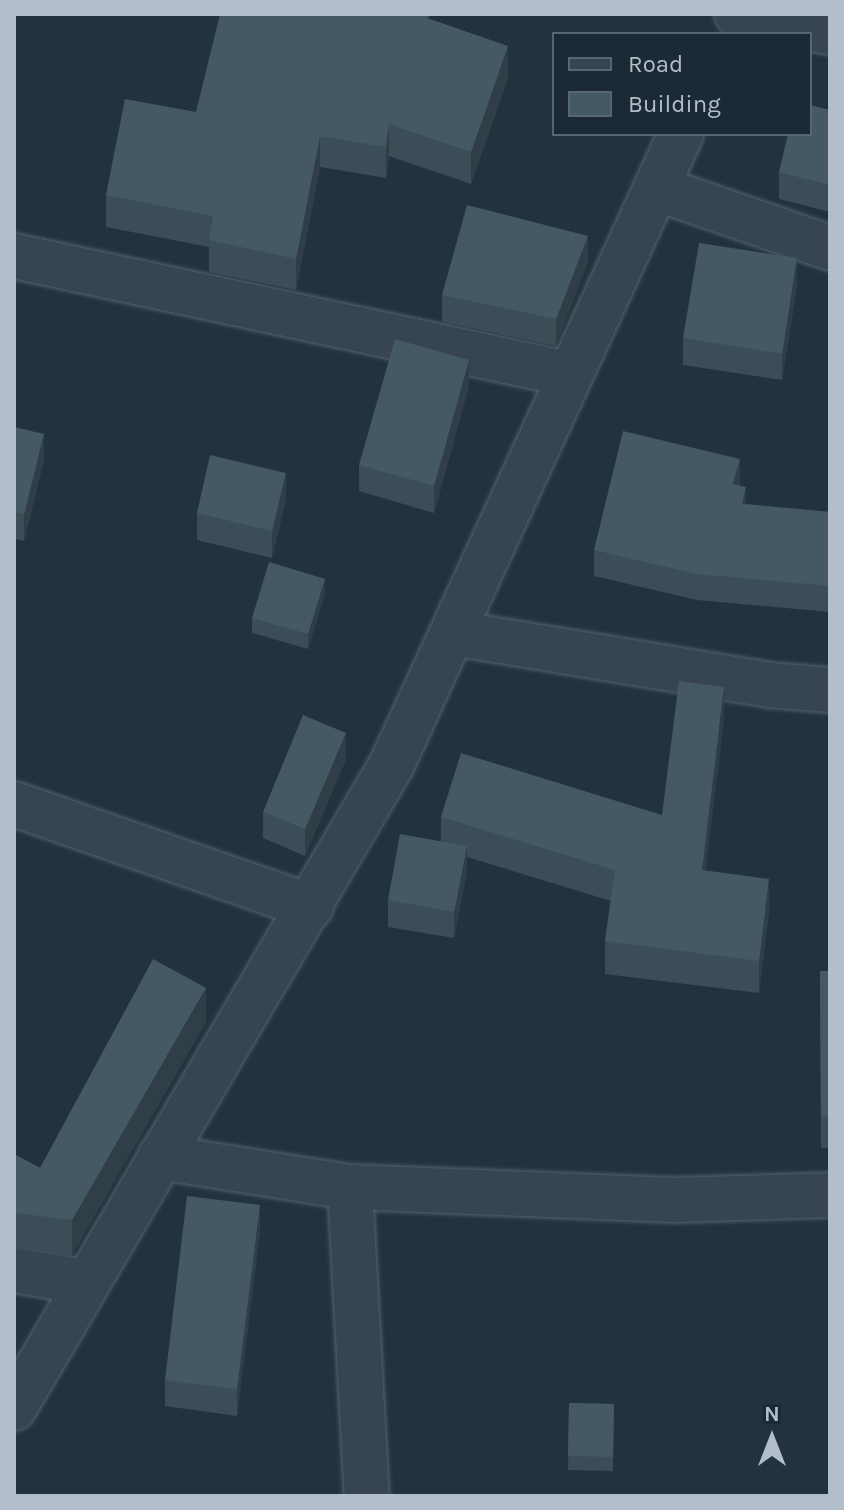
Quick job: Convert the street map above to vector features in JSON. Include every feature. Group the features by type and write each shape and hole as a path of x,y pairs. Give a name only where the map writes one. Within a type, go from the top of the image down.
{"street":[{"path":"728,32 737,14 830,32"},
{"path":"14,1408 84,1282 311,907 392,764 568,374 680,136"},
{"path":"656,188 830,248"},
{"path":"14,256 568,374"},
{"path":"453,633 769,685 830,690"},
{"path":"14,804 311,907"},
{"path":"160,1157 350,1187 675,1200 830,1195"},
{"path":"350,1187 367,1496"},
{"path":"14,1270 84,1282"}],"building":[{"path":"220,14 427,14 427,18 508,46 471,152 389,124 386,147 320,136 296,259 209,240 213,216 106,195 125,99 196,112"},
{"path":"812,106 830,110 830,185 779,172 788,136 812,136"},
{"path":"467,205 588,236 556,319 442,295"},
{"path":"699,243 797,258 782,354 683,338"},
{"path":"395,339 469,360 434,486 359,465"},
{"path":"14,427 44,434 24,514 14,512"},
{"path":"623,431 740,459 733,484 746,487 742,504 830,512 830,586 697,574 594,550"},
{"path":"210,455 286,473 272,531 197,513"},
{"path":"269,562 325,579 308,634 252,618"},
{"path":"679,681 724,687 702,870 769,879 759,961 605,941 615,870 441,817 461,753 662,815"},
{"path":"303,715 346,733 305,829 263,812"},
{"path":"400,834 467,846 454,912 388,900"},
{"path":"153,959 206,988 72,1220 14,1213 14,1154 40,1168"},
{"path":"820,971 830,971 830,1117 821,1117"},
{"path":"187,1196 260,1205 237,1389 165,1380"},
{"path":"569,1403 614,1404 613,1457 568,1456"}]}
